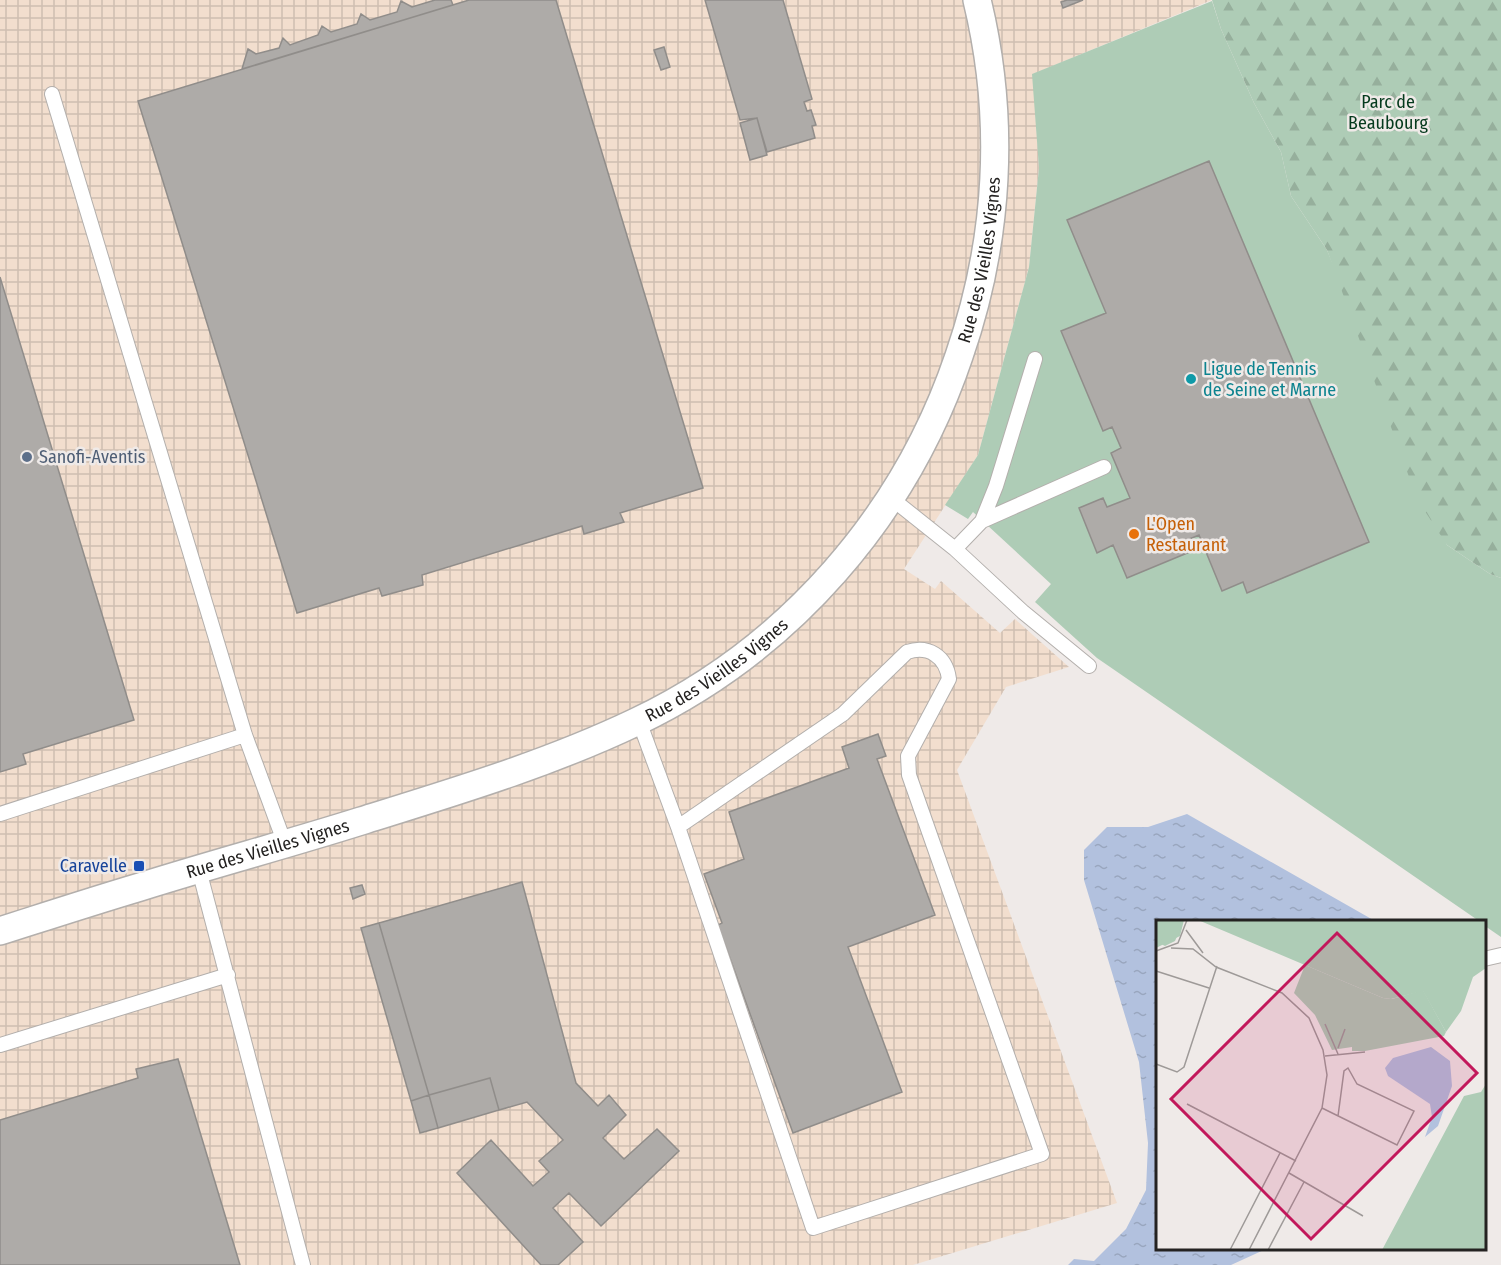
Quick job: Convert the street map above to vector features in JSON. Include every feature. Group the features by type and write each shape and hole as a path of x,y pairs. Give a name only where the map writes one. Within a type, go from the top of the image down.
{"street":[{"name":"Rue des Vieilles Vignes","path":"0,931 505,775 585,745 639,720 713,678 777,628 812,596 857,547 891,498 923,444 940,408 967,334 987,255 996,131 988,55 977,0"}],"lane":[{"path":"52,94 244,735 285,844"},
{"path":"955,549 982,521 996,486 1035,359"},
{"path":"982,521 1104,467"},
{"path":"891,498 955,549 1023,612 1089,666"},
{"path":"639,720 678,827 813,1228 1042,1154 909,775 908,756 950,679 945,663 938,656 930,650 916,649 907,652 843,714 678,827"},
{"path":"0,814 244,735"},
{"path":"199,870 303,1265"},
{"path":"1486,958 1501,955"},
{"path":"0,1045 228,975"}],"shaded area":[{"path":"0,0 1212,0 1033,74 1039,168 1029,267 978,455 904,569 935,589 941,581 1000,633 1015,619 1069,667 1006,687 957,770 1117,1203 913,1265 0,1265"}],"green space":[{"name":"Parc de Beaubourg","path":"1212,0 1501,0 1501,578 1490,574 1447,545 1417,499 1327,250 1291,196 1281,152 1254,103 1221,29"},
{"path":"1212,1 1221,29 1254,103 1281,152 1291,196 1327,250 1447,545 1490,574 1501,578 1501,937 1486,927 1486,920 1478,920 1097,658 1035,602 1051,584 973,512 968,519 945,505 978,455 1029,267 1039,168 1032,74"}],"water":[{"path":"1187,814 1373,920 1156,920 1156,1250 1264,1250 1231,1265 1068,1265 1074,1259 1094,1261 1126,1229 1146,1190 1148,1143 1139,1062 1084,880 1084,850 1107,827 1148,827"}],"building":[{"path":"435,0 451,0 453,5 242,69 248,49 256,54 279,48 283,38 290,45 318,35 322,26 331,32 357,24 361,14 370,20 397,12 401,1 412,7"},
{"path":"469,0 556,0 703,488 620,513 624,522 584,534 582,526 422,575 423,585 382,596 379,588 297,613 138,101"},
{"path":"705,0 783,0 812,99 804,102 807,111 811,110 816,125 812,126 815,138 767,152 757,118 740,120"},
{"path":"1083,0 1063,8 1061,2"},
{"path":"664,47 670,67 661,70 654,50"},
{"path":"757,118 767,155 750,160 740,123"},
{"name":"Ligue de Tennis de Seine et Marne","path":"1209,161 1369,542 1247,593 1243,582 1222,591 1199,535 1187,540 1192,551 1127,578 1113,545 1097,553 1079,508 1103,498 1107,507 1130,498 1111,453 1121,448 1112,427 1103,431 1061,331 1106,313 1067,220"},
{"name":"Sanofi-Aventis","path":"0,277 134,720 23,754 26,764 0,772"},
{"path":"878,734 886,756 877,759 935,915 848,947 902,1092 793,1133 718,925 722,923 704,874 744,859 729,812 849,768 842,747"},
{"path":"522,882 576,1083 598,1106 609,1095 626,1115 603,1138 624,1159 657,1129 679,1151 601,1226 569,1193 553,1208 583,1242 558,1265 541,1265 457,1173 491,1140 533,1186 549,1172 539,1161 563,1140 527,1102 499,1110 490,1078 429,1095 379,923"},
{"path":"362,885 365,894 353,899 350,888"},
{"path":"379,923 429,1095 411,1101 361,928"},
{"path":"178,1059 240,1265 0,1265 0,1120 138,1078 136,1069"},
{"path":"490,1078 499,1110 438,1128 429,1095"},
{"path":"429,1095 438,1128 420,1133 411,1101"}],"place":[{"name":"Ligue de Tennis de Seine et Marne","path":"1191,379"},
{"name":"Sanofi-Aventis","path":"27,457"},
{"name":"L'Open Restaurant","path":"1134,534"},
{"name":"Caravelle","path":"139,866"}]}
